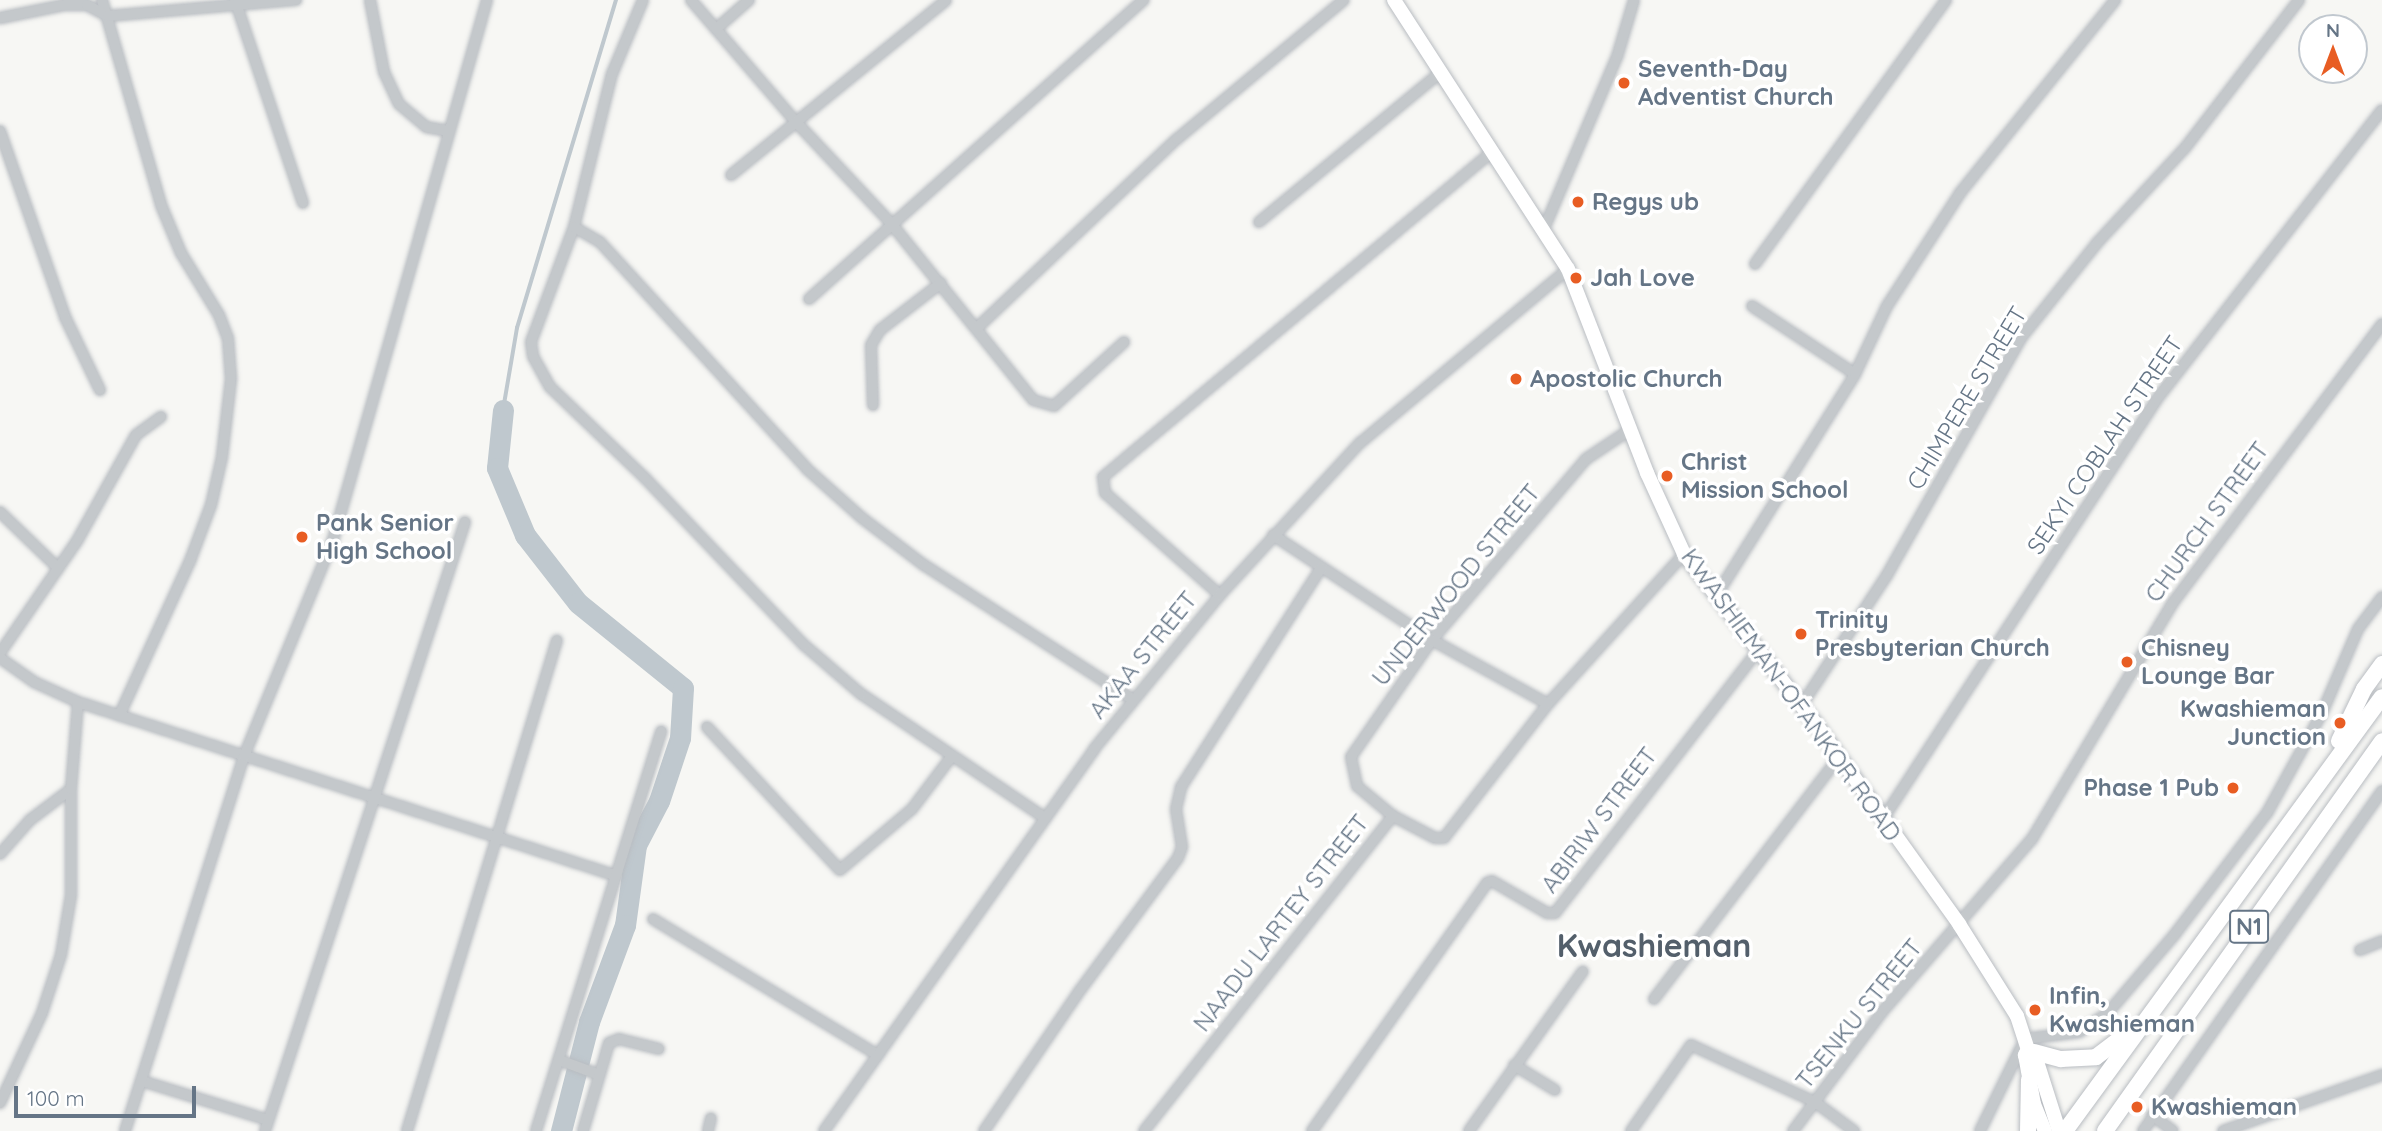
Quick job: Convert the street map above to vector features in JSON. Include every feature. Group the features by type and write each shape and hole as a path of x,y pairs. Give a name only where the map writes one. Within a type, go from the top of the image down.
{"highway":[{"path":"2325,772 2364,689 2382,664"},
{"name":"N1","path":"2065,1131 2382,697"},
{"name":"N1","path":"2105,1131 2382,741"},
{"path":"2029,1046 2061,1059 2096,1057 2149,1017"},
{"path":"2028,1131 2029,1080"},
{"path":"2112,1131 2117,1113"}],"main road":[{"name":"KWASHIEMAN-OFANKOR ROAD","path":"1394,0 1568,269 1684,554 1839,757 1959,924 2017,1016 2059,1131"},
{"name":"KWASHIEMAN-OFANKOR ROAD","path":"2029,1046 2029,1080 2045,1131"}],"street":[{"path":"103,0 161,205 181,253 228,338 231,379 222,457 211,505 190,561 119,716"},
{"path":"0,18 64,5 87,5 108,16 296,0"},
{"path":"370,0 384,72 399,104 426,127 449,131"},
{"path":"125,1131 244,756 333,540 487,0"},
{"path":"643,0 612,74 574,227 534,327 533,356 540,373 804,645 861,694 1045,818"},
{"path":"691,0 796,122 890,222 978,327 1033,400 1049,407 1124,342"},
{"path":"716,29 749,0"},
{"path":"731,175 946,0"},
{"path":"809,299 890,222 1143,0"},
{"path":"978,327 1177,139 1345,0"},
{"path":"1543,231 1617,57 1634,0"},
{"path":"1755,264 1881,96 1946,0"},
{"path":"1716,596 1855,374 1887,306 1959,193 2115,0"},
{"name":"CHIMPERE STREET","path":"1801,706 1880,586 2021,338 2097,243 2185,148 2299,0"},
{"path":"236,4 303,202"},
{"path":"1259,222 1441,72"},
{"name":"SEKYI COBLAH STREET","path":"1883,819 2157,399 2382,110"},
{"path":"0,131 65,317 100,390"},
{"path":"1220,594 1105,493 1103,477 1493,151"},
{"path":"574,227 600,242 807,469 862,518 924,565 1132,699"},
{"name":"AKAA STREET","path":"824,1131 1132,699 1220,594 1360,443 1568,269"},
{"path":"873,405 871,345 880,330 941,282"},
{"path":"1752,306 1855,374"},
{"name":"CHURCH STREET","path":"1959,924 2032,839 2172,604 2382,324"},
{"path":"0,653 98,508 136,435 161,417"},
{"name":"UNDERWOOD STREET","path":"1393,816 1357,786 1351,757 1432,640 1586,459 1631,429"},
{"path":"0,512 58,568"},
{"path":"265,1131 465,522"},
{"path":"1273,536 1432,640 1548,704"},
{"name":"NAADU LARTEY STREET","path":"1144,1131 1393,816 1435,838 1444,838 1548,704 1684,554"},
{"path":"984,1131 1078,993 1178,858 1182,848 1176,808 1181,786 1321,568"},
{"path":"1980,1131 2029,1046 2079,1032 2107,1014 2133,987 2267,813 2322,713 2358,629 2382,597"},
{"path":"407,1131 500,837 557,640"},
{"name":"ABIRIW STREET","path":"1317,1129 1487,883 1493,881 1547,913 1555,913 1757,652"},
{"path":"0,658 34,682 78,702 617,876"},
{"path":"0,1103 43,1013 61,956 71,895 71,789 78,702"},
{"path":"707,727 840,870 912,809 952,756"},
{"path":"536,1131 563,1062 662,731"},
{"path":"1654,999 1839,757"},
{"path":"0,854 30,820 71,789"},
{"path":"2143,1131 2382,791"},
{"path":"653,919 877,1055"},
{"name":"TSENKU STREET","path":"1793,1131 1882,1012 1959,924"},
{"path":"2360,950 2382,941"},
{"path":"1469,1131 1583,971"},
{"path":"583,1131 592,1072 609,1043 618,1039 659,1049"},
{"path":"1631,1131 1691,1045 1815,1102 1854,1131"},
{"path":"563,1062 592,1072"},
{"path":"1514,1065 1555,1090"},
{"path":"2223,1131 2382,1075"},
{"path":"142,1080 268,1120"},
{"path":"2152,1115 2173,1131"},
{"path":"708,1131 711,1118"}],"waterway":[{"path":"503,410 517,328 616,0"},
{"path":"503,410 497,468 525,535 578,603 683,688 680,738 659,801 636,845 625,925 589,1022 561,1131"}],"place":[{"name":"Seventh-Day Adventist Church","path":"1624,83"},
{"name":"Regys ub","path":"1578,202"},
{"name":"Jah Love","path":"1576,278"},
{"name":"Apostolic Church","path":"1516,379"},
{"name":"Christ Mission School","path":"1667,476"},
{"name":"Pank Senior High School","path":"302,537"},
{"name":"Trinity Presbyterian Church","path":"1801,634"},
{"name":"Chisney Lounge Bar","path":"2127,662"},
{"name":"Kwashieman Junction","path":"2340,723"},
{"name":"Phase 1 Pub","path":"2233,788"},
{"name":"Infin, Kwashieman","path":"2035,1010"},
{"name":"Kwashieman","path":"2137,1107"}],"district":[{"name":"Kwashieman","path":"1654,945"}]}
